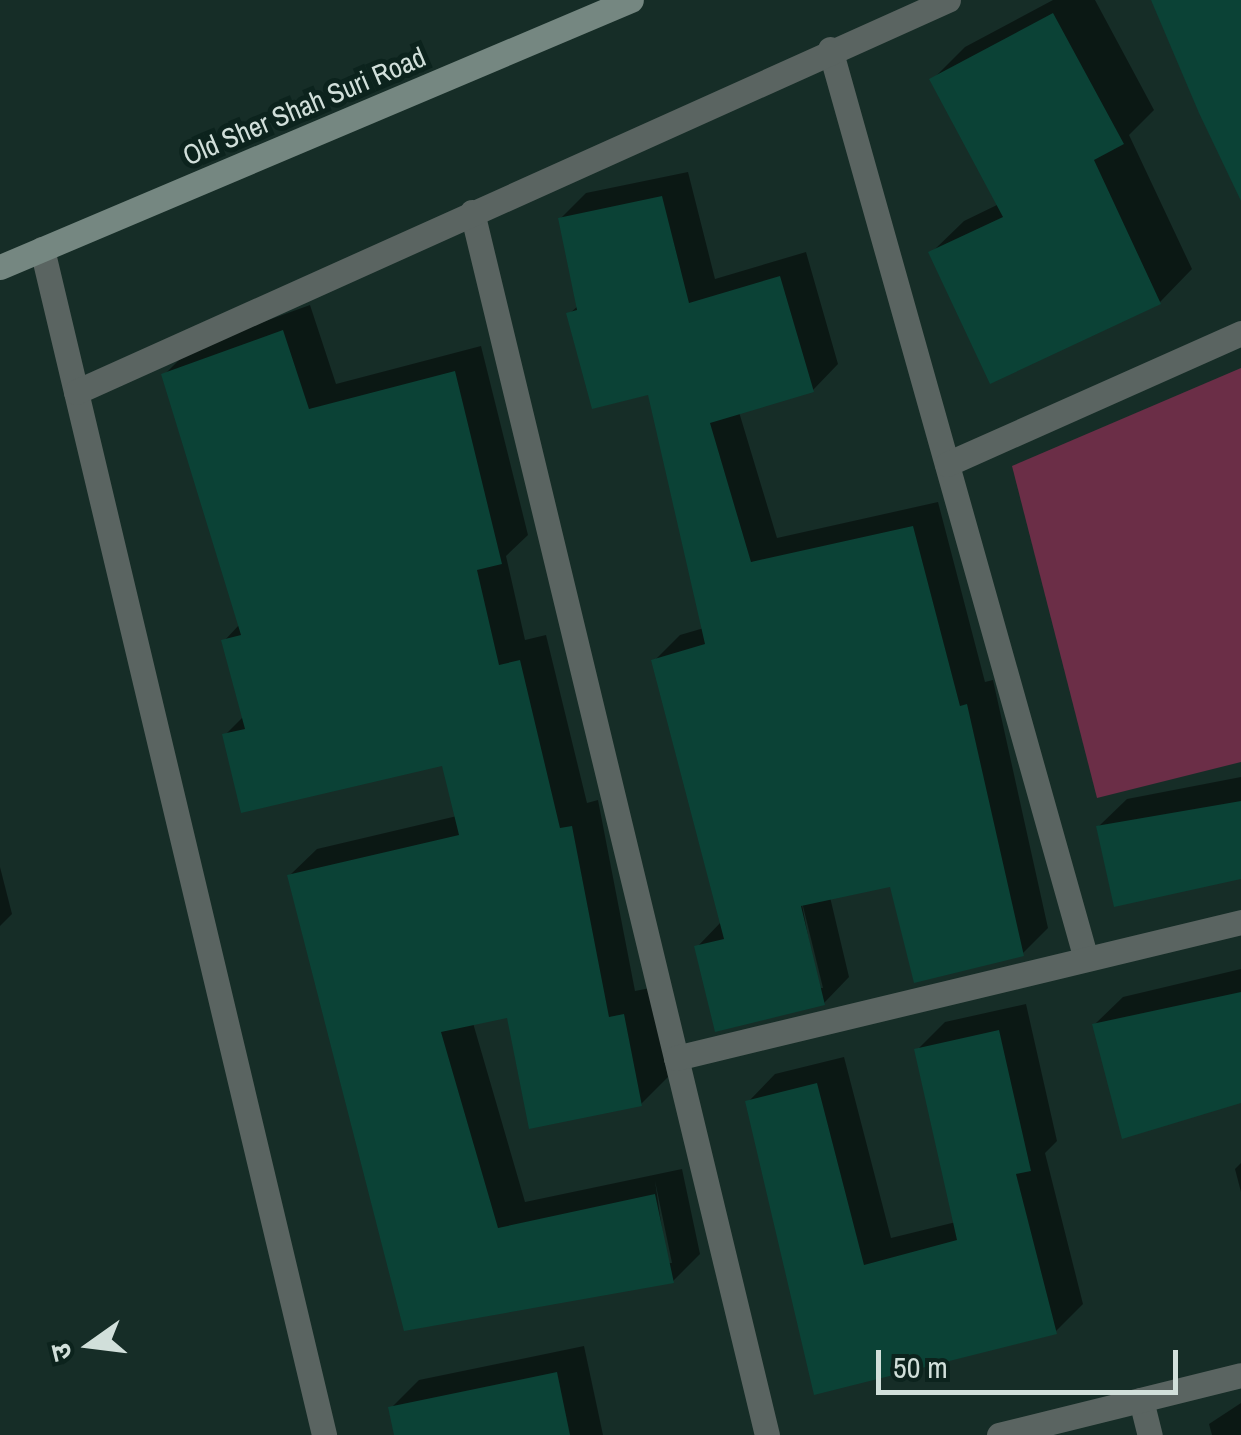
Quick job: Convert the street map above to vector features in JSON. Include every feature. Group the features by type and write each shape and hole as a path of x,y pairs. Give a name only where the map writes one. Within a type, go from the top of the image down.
{"street":[{"name":"Old Sher Shah Suri Road","path":"0,266 631,0"},
{"path":"76,392 830,49 948,0"},
{"path":"830,49 1086,959"},
{"path":"472,212 767,1435"},
{"path":"42,250 324,1435"},
{"path":"947,464 1241,333"},
{"path":"676,1058 1241,922"},
{"path":"999,1435 1241,1375"},
{"path":"1141,1400 1150,1435"}],"shaded area":[{"path":"1241,368 1241,762 1097,798 1012,466"}],"building":[{"path":"1151,0 1241,0 1241,201 1199,113"},
{"path":"1053,13 1124,144 1094,160 1161,304 990,384 928,252 1003,217 929,79"},
{"path":"662,196 689,303 780,276 814,392 710,423 751,562 913,526 960,706 967,704 1024,956 914,983 890,887 801,906 825,1005 715,1032 694,946 724,939 651,660 705,644 648,395 592,409 566,313 577,310 558,218"},
{"path":"283,330 309,409 455,371 502,564 477,570 499,665 520,660 560,828 572,826 609,1017 624,1014 642,1106 529,1129 507,1018 441,1032 498,1228 655,1194 674,1283 404,1331 287,875 459,835 442,766 241,813 222,734 245,729 221,640 241,635 161,374"},
{"path":"1241,801 1241,879 1114,907 1096,826"},
{"path":"1241,992 1241,1103 1122,1139 1092,1024"},
{"path":"999,1030 1031,1171 1016,1174 1057,1334 814,1395 745,1101 817,1083 864,1265 957,1240 914,1049"},
{"path":"557,1372 570,1435 394,1435 388,1407"}]}
